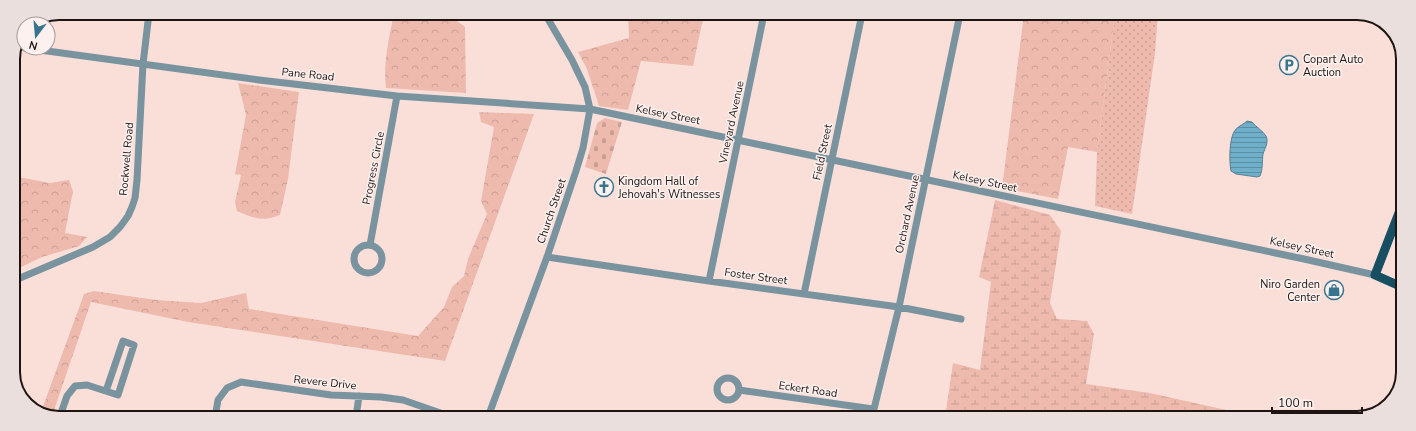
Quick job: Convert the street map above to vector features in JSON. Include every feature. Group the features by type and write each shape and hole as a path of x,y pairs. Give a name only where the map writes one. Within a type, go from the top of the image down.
{"main road":[{"path":"1396,221 1375,275 1396,284"}],"street":[{"name":"Rockwell Road","path":"20,278 94,247 110,237 128,216 135,198 137,180 143,64 148,20"},
{"name":"Church Street","path":"490,411 547,257 576,171 583,148 590,109 585,87 572,60 549,20"},
{"name":"Vineyard Avenue","path":"709,281 763,20"},
{"name":"Field Street","path":"804,294 861,20"},
{"name":"Orchard Avenue","path":"873,409 899,307 959,20"},
{"name":"Pane Road","path":"56,52 259,80 397,96 590,109"},
{"name":"Progress Circle","path":"370,245 397,96"},
{"name":"Kelsey Street","path":"590,109 738,139 1375,275"},
{"name":"Foster Street","path":"547,257 899,307 961,318"},
{"path":"62,411 67,396 75,386 86,385 118,395 134,345 123,341 106,391"},
{"name":"Revere Drive","path":"216,411 218,400 227,388 241,382 331,395 381,397 403,400 435,411"},
{"name":"Eckert Road","path":"739,390 873,409"},
{"path":"357,411 359,396"}],"green space":[{"path":"392,20 456,20 465,27 466,93 386,88 385,69 388,41"},
{"path":"628,20 703,20 693,66 641,61 628,110 599,106 587,69 578,52 629,38"},
{"path":"1023,20 1114,20 1097,152 1068,147 1058,199 1002,188"},
{"path":"1114,20 1158,20 1155,53 1132,214 1095,206 1097,152"},
{"path":"238,83 299,92 288,179 280,215 274,217 263,219 248,216 237,211 235,202 241,175 235,174 246,115"},
{"path":"479,112 534,114 445,361 188,322 91,302 54,411 43,407 84,294 94,291 156,300 201,303 246,293 249,309 418,336 444,307 452,287 464,276 468,259 487,214 481,201 494,127 481,122"},
{"path":"605,118 622,122 606,174 585,167 597,123"},
{"path":"20,177 50,183 69,180 73,191 65,233 87,237 79,246 42,257 20,268"},
{"path":"995,200 1050,215 1061,231 1050,303 1057,319 1087,321 1094,334 1086,384 1150,393 1231,411 946,411 953,363 980,370 991,282 979,277"}],"water":[{"path":"1247,121 1252,122 1267,138 1263,154 1261,173 1260,176 1257,177 1236,174 1231,171 1230,155 1232,137 1236,129"}],"place":[{"name":"Copart Auto Auction","path":"1289,65"},
{"name":"Kingdom Hall of Jehovah's Witnesses","path":"604,187"},
{"name":"Niro Garden Center","path":"1334,290"}]}
